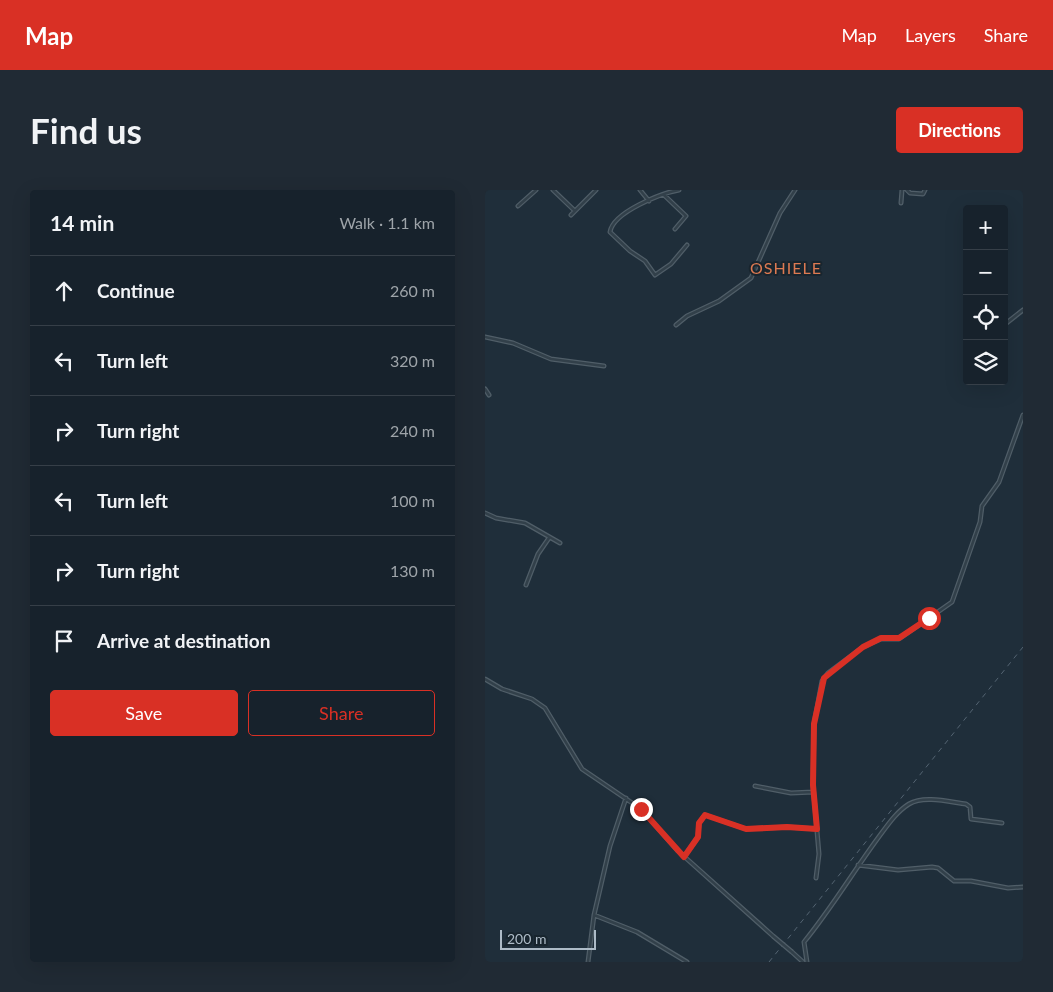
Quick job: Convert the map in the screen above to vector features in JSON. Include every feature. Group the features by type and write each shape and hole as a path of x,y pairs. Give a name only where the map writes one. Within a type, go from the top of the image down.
{"street":[{"path":"518,206 536,190"},
{"path":"553,190 575,211"},
{"path":"571,214 596,190"},
{"path":"640,190 649,201"},
{"path":"679,190 631,209 618,219 611,228 611,235 629,251 645,261 655,275 671,264 687,245"},
{"path":"676,325 697,311 719,301 751,278 780,214 795,190"},
{"path":"901,203 903,190"},
{"path":"907,190 910,194 923,194 925,190"},
{"path":"664,195 686,216 675,229"},
{"path":"1008,322 1023,310"},
{"path":"485,337 513,343 551,359 604,366"},
{"path":"485,389 489,395"},
{"path":"816,878 819,854 813,792 814,724 824,678 863,647 881,638 899,638 952,602 980,522 982,506 999,482 1023,414"},
{"path":"485,513 493,517 525,523 561,543"},
{"path":"526,585 538,554 550,538"},
{"path":"485,679 502,689 541,703 562,732 579,765 591,777 626,798 648,816 684,857 803,962"},
{"path":"755,786 791,793 813,792"},
{"path":"587,962 594,915 611,846 626,798"},
{"path":"807,962 804,942 822,920 858,864 895,816 909,804 919,800 967,804 970,807 971,819 1002,823"},
{"path":"684,857 698,837 699,823 705,815 746,829 787,827 817,829"},
{"path":"858,864 898,870 932,867 938,868 954,881 971,881 1008,888 1023,887"},
{"path":"594,915 637,932 687,962"}],"railway":[{"path":"769,962 1023,647"}],"district":[{"name":"OSHIELE","path":"786,267"}],"route":[{"path":"641,809 684,857 698,837 699,823 705,815 746,829 758,830 787,827 817,829 813,785 814,724 824,678 863,647 869,646 881,638 893,640 899,638 929,618"}]}
